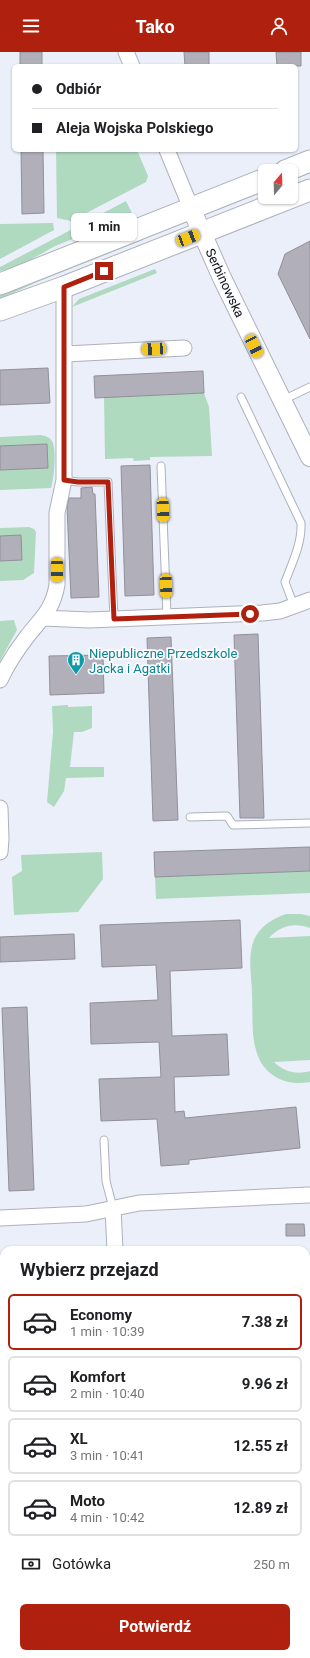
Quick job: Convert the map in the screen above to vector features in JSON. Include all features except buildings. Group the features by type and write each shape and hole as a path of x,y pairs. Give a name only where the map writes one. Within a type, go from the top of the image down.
{"main road":[{"path":"298,166 310,161"},
{"path":"0,284 258,182"},
{"path":"0,310 64,287 310,190"}],"street":[{"path":"126,52 131,64"},
{"name":"Serbinowska","path":"168,152 201,233 310,457"},
{"path":"0,680 27,636 43,618 51,606 56,590 57,513 64,480 64,287"},
{"path":"65,354 184,348"},
{"path":"43,618 89,620 262,613 280,611 310,600"},
{"path":"0,808 0,852"},
{"path":"0,1218 86,1214 139,1203 309,1196"},
{"path":"113,1208 115,1246"}],"lane":[{"path":"281,400 310,387"},
{"path":"241,397 301,523 299,543 285,582 294,606"},
{"path":"161,466 167,617"},
{"path":"64,480 78,482 108,482 114,619"},
{"path":"190,817 227,816 232,825 310,823"},
{"path":"104,1140 106,1181 113,1208"}],"green space":[{"path":"56,152 138,152 148,176 146,182 71,221 57,218"},
{"path":"126,201 133,215 55,246 18,267 0,271 0,267"},
{"path":"53,223 54,230 0,259 0,224"},
{"path":"141,236 143,240 37,282 0,299 0,293"},
{"path":"155,269 157,273 72,307 79,299"},
{"path":"204,393 209,407 212,456 150,457 150,460 134,461 133,458 105,459 104,397"},
{"path":"41,435 50,439 54,445 54,464 51,488 0,490 0,437"},
{"path":"29,527 34,529 36,532 34,573 23,580 0,581 0,528"},
{"path":"14,620 17,630 0,661 0,621"},
{"path":"68,705 68,707 92,706 92,728 82,732 74,732 70,767 104,767 104,777 66,778 64,791 54,807 47,802 53,732 52,706"},
{"path":"102,852 103,879 78,912 14,915 12,877 22,871 21,855"},
{"path":"310,871 310,893 156,899 155,877"},
{"path":"286,914 301,914 310,916 310,928 298,925 288,926 273,934 269,938 310,936 310,1060 274,1062 291,1072 300,1073 310,1071 310,1082 292,1083 284,1081 269,1072 259,1059 253,1037 250,968 252,947 254,940 263,927 276,918"}],"place":[{"name":"Niepubliczne Przedszkole Jacka i Agatki","path":"76,675"}],"route":[{"path":"104,271 64,287 64,480 78,482 108,482 114,619 250,614"}]}
